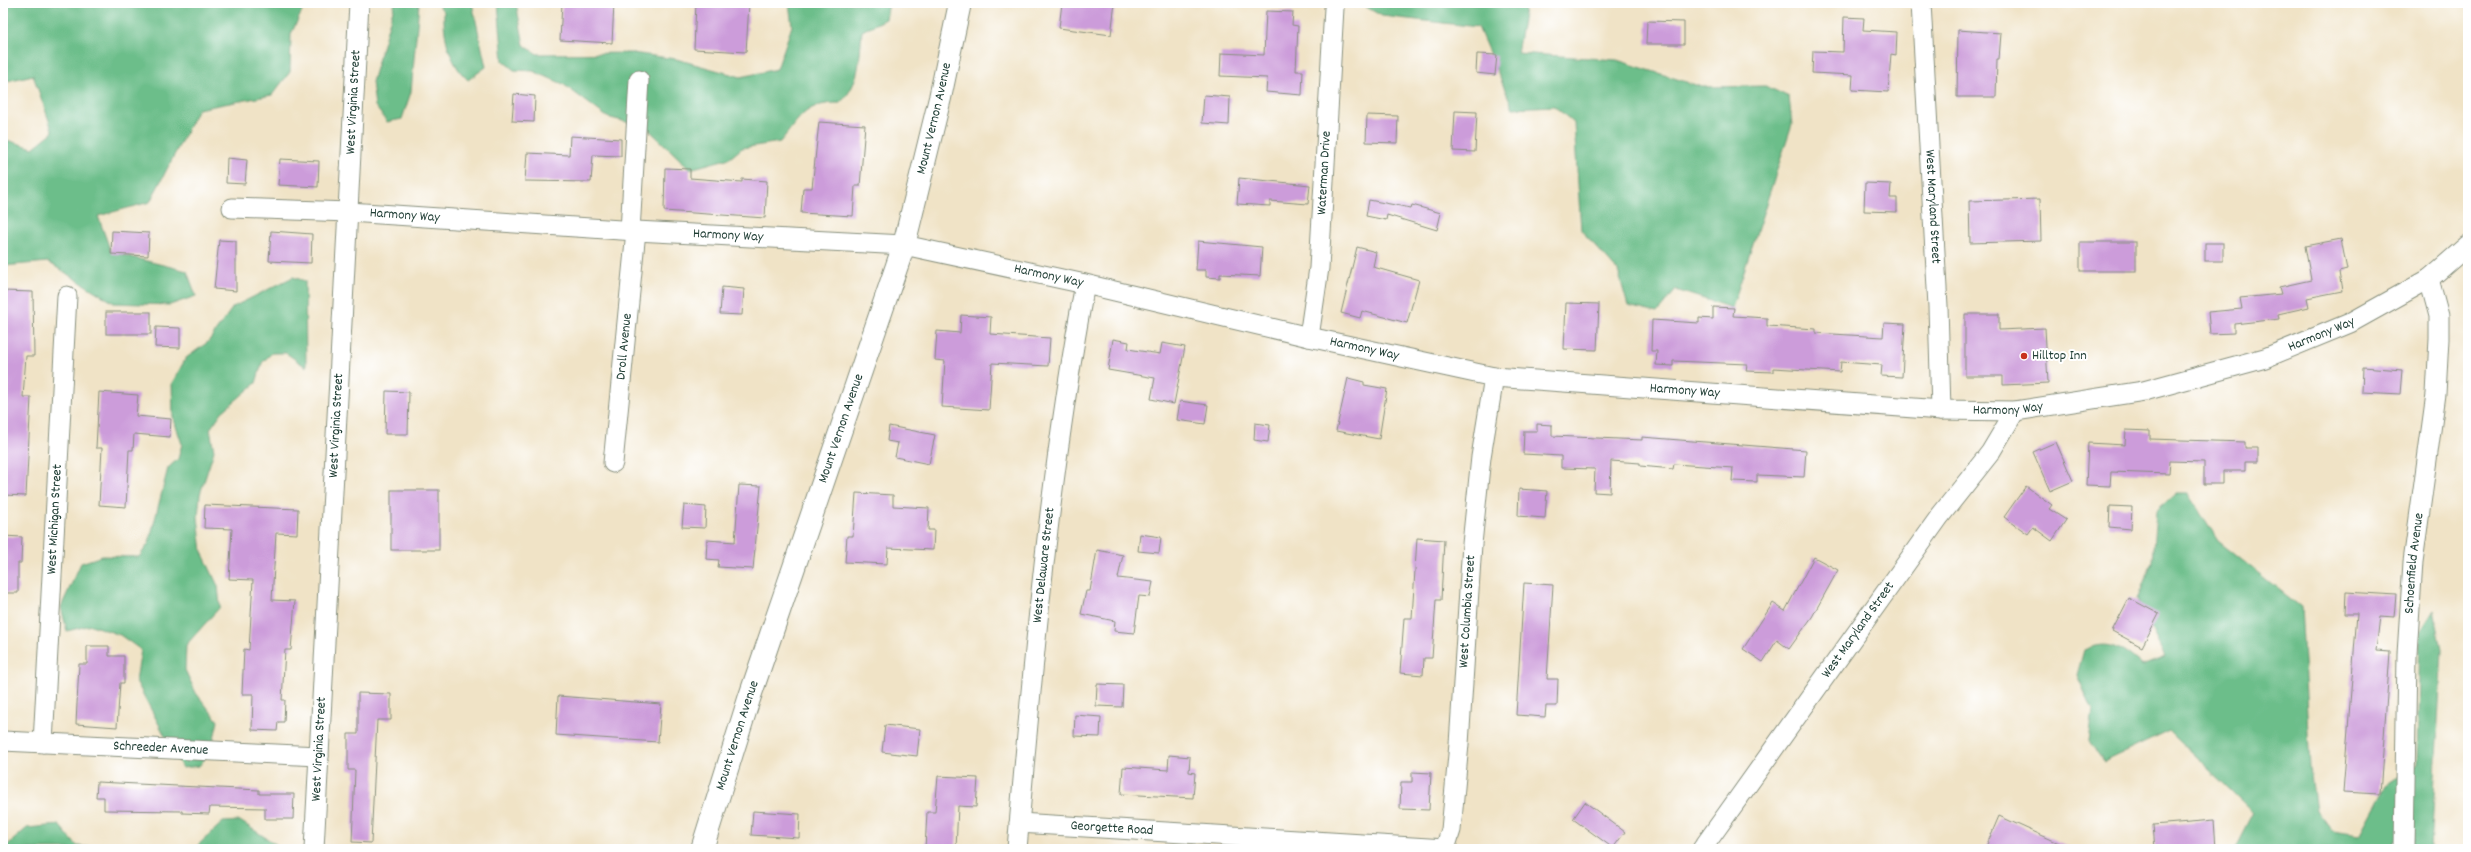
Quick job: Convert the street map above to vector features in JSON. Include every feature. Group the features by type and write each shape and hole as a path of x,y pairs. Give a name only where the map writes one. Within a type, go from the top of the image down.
{"main road":[{"name":"Mount Vernon Avenue","path":"702,849 749,699 904,245 940,98 960,3"}],"street":[{"name":"West Virginia Street","path":"314,849 359,3"},
{"name":"West Maryland Street","path":"1921,3 1938,306 1941,410"},
{"name":"Waterman Drive","path":"1309,337 1320,268 1334,8"},
{"name":"Droll Avenue","path":"613,463 633,231 639,80"},
{"name":"Harmony Way","path":"232,208 349,212 633,231 904,245 1085,284 1309,337 1494,377 1941,410 2014,411 2144,391 2265,358 2350,323 2429,279 2468,245"},
{"name":"Schoenfield Avenue","path":"2404,849 2407,654 2413,562 2436,394 2439,339 2439,316 2429,279"},
{"name":"West Delaware Street","path":"1017,849 1051,501 1074,344 1085,284"},
{"name":"West Michigan Street","path":"43,743 67,296"},
{"name":"West Columbia Street","path":"1445,848 1451,830 1459,744 1473,536 1482,457 1494,377"},
{"name":"West Maryland Street","path":"1702,849 1940,516 1990,453 2014,411"},
{"name":"Schreeder Avenue","path":"3,741 319,756"},
{"name":"Georgette Road","path":"1019,823 1445,848"}],"green space":[{"path":"3,3 306,3 291,34 290,72 272,95 198,109 150,202 98,216 111,252 187,271 196,296 170,305 114,303 48,262 3,266 3,139 33,148 53,132 33,75 3,82"},
{"path":"395,3 419,3 411,92 402,119 387,122 375,106 372,82"},
{"path":"437,3 472,3 486,67 468,80 462,74 452,58 446,40 444,12"},
{"path":"498,3 516,3 524,45 537,54 632,53 676,59 741,77 777,69 792,26 789,3 889,3 886,19 862,31 858,70 852,87 840,103 818,106 804,113 780,142 742,148 730,158 690,169 646,127 607,117 563,84 533,71 514,70 503,61"},
{"path":"1359,3 1526,3 1517,53 1617,60 1702,87 1766,86 1789,97 1792,124 1732,308 1676,290 1657,313 1628,306 1618,271 1581,230 1574,123 1554,106 1513,108 1478,27 1382,16"},
{"path":"293,277 305,281 306,367 286,353 272,353 262,363 256,383 222,412 210,429 214,451 200,494 198,517 202,552 218,586 220,607 186,645 185,670 196,693 218,721 211,751 199,766 182,768 136,681 141,650 120,635 91,625 67,631 61,607 81,563 102,556 139,557 149,543 168,468 178,459 182,444 173,417 172,383 186,358 208,342 233,307"},
{"path":"2175,494 2188,494 2218,541 2301,607 2310,768 2316,810 2333,831 2359,835 2386,785 2417,764 2420,632 2434,610 2442,649 2431,849 2234,849 2253,812 2169,731 2104,762 2089,741 2093,711 2077,675 2084,650 2101,645 2122,651 2142,666 2165,657 2137,600 2152,562 2156,511"},
{"path":"240,821 277,845 279,849 171,849 196,847 223,822"},
{"path":"59,825 77,846 107,849 3,849 27,828"}],"building":[{"path":"562,3 614,3 612,43 560,40"},
{"path":"696,3 749,3 746,52 694,49"},
{"path":"1062,3 1115,3 1111,35 1059,28"},
{"path":"1266,11 1293,12 1292,25 1298,26 1296,71 1303,71 1302,95 1266,92 1267,78 1220,76 1221,53 1264,55"},
{"path":"1844,17 1864,18 1863,30 1897,32 1896,55 1891,54 1888,92 1852,90 1853,75 1812,73 1813,51 1843,52"},
{"path":"1647,21 1684,22 1684,44 1646,44"},
{"path":"1958,30 2001,33 1999,59 1997,59 1996,97 1957,97"},
{"path":"1477,54 1497,55 1495,75 1476,73"},
{"path":"514,94 535,96 534,122 512,121"},
{"path":"1204,95 1230,97 1229,125 1202,123"},
{"path":"1455,111 1477,112 1475,152 1453,151"},
{"path":"1367,115 1398,116 1397,143 1366,142"},
{"path":"819,122 865,125 860,186 855,186 853,216 801,213 803,188 812,188"},
{"path":"570,136 621,139 621,156 593,155 591,182 525,181 527,153 569,155"},
{"path":"227,158 247,160 245,184 226,183"},
{"path":"280,159 319,161 318,187 278,185"},
{"path":"665,168 690,169 690,178 742,182 742,179 767,181 765,218 664,211"},
{"path":"1239,178 1310,185 1308,204 1270,201 1270,206 1237,204"},
{"path":"1865,183 1891,184 1890,198 1897,198 1897,212 1864,211"},
{"path":"2040,199 2041,241 1970,243 1969,201"},
{"path":"1369,200 1411,208 1412,205 1441,213 1437,230 1387,215 1386,220 1366,216"},
{"path":"112,231 149,233 148,256 111,254"},
{"path":"271,231 312,234 311,263 269,261"},
{"path":"2341,239 2347,270 2339,272 2342,291 2307,298 2309,307 2278,314 2279,319 2234,324 2234,333 2210,334 2208,312 2242,309 2240,298 2281,294 2279,287 2311,280 2305,246"},
{"path":"219,240 236,241 236,291 214,289"},
{"path":"1198,241 1262,247 1260,276 1220,274 1220,278 1206,277 1206,270 1196,270"},
{"path":"2080,242 2136,242 2136,271 2080,271"},
{"path":"2205,243 2223,243 2223,261 2205,261"},
{"path":"1357,247 1376,252 1373,267 1419,280 1407,323 1362,311 1360,318 1341,313"},
{"path":"722,287 744,289 742,315 720,314"},
{"path":"3,291 33,292 34,356 26,356 23,397 31,397 26,496 3,495"},
{"path":"1566,303 1599,304 1597,350 1564,349"},
{"path":"1713,307 1734,308 1733,316 1767,318 1767,326 1816,329 1816,333 1883,337 1884,323 1905,324 1902,377 1881,376 1882,365 1841,362 1840,372 1773,368 1773,372 1746,371 1747,364 1673,361 1673,366 1656,365 1657,351 1651,351 1652,320 1699,323 1699,318 1713,319"},
{"path":"106,312 151,312 151,334 106,334"},
{"path":"1965,314 1999,314 1999,330 2045,328 2048,383 2003,385 2003,376 1965,376"},
{"path":"961,315 991,317 990,334 1050,338 1048,366 992,363 989,410 942,407 945,361 935,360 937,331 960,333"},
{"path":"156,327 180,328 180,348 155,347"},
{"path":"1113,339 1129,342 1128,349 1160,354 1162,343 1185,347 1174,404 1151,399 1155,378 1108,370"},
{"path":"2363,367 2402,370 2400,394 2362,392"},
{"path":"1348,378 1364,382 1364,385 1387,389 1379,439 1336,431"},
{"path":"386,391 409,392 408,434 385,434"},
{"path":"99,392 138,395 136,416 171,419 170,437 134,434 133,450 129,450 126,507 99,505 102,448 96,448"},
{"path":"1180,401 1208,405 1205,424 1177,420"},
{"path":"1255,423 1270,425 1268,442 1254,440"},
{"path":"1537,424 1552,425 1552,436 1642,440 1642,437 1806,450 1804,477 1757,475 1757,482 1732,481 1733,468 1674,464 1673,469 1640,466 1640,463 1611,461 1610,493 1594,492 1595,469 1561,468 1561,456 1523,454 1524,431 1537,431"},
{"path":"889,426 935,435 929,464 895,457 898,443 887,441"},
{"path":"2126,430 2150,431 2150,439 2245,442 2245,448 2258,448 2258,462 2245,462 2245,471 2223,471 2223,484 2204,484 2204,462 2170,461 2169,474 2111,472 2110,486 2086,485 2088,443 2125,445"},
{"path":"2056,442 2073,481 2050,491 2033,452"},
{"path":"739,485 761,486 753,569 718,567 719,560 706,559 707,540 735,542"},
{"path":"2026,486 2052,505 2049,509 2066,520 2052,541 2033,527 2028,534 2004,517"},
{"path":"1519,489 1547,491 1545,518 1518,516"},
{"path":"391,490 439,490 439,550 391,550"},
{"path":"856,493 893,495 893,506 929,508 928,530 934,530 933,550 888,548 887,564 845,562 847,536 853,536"},
{"path":"205,505 298,509 297,534 276,533 272,600 295,601 291,650 285,650 282,700 285,700 284,722 278,722 277,731 252,730 253,694 242,694 244,649 249,650 253,580 229,579 232,529 204,528"},
{"path":"684,505 706,507 705,528 682,527"},
{"path":"2110,506 2132,507 2131,529 2109,527"},
{"path":"1140,534 1161,537 1159,553 1138,551"},
{"path":"3,536 22,537 21,563 18,563 18,593 3,593"},
{"path":"1417,538 1444,540 1441,600 1436,600 1432,658 1424,658 1423,675 1400,673 1404,618 1412,618"},
{"path":"1097,550 1123,555 1118,578 1153,582 1150,597 1139,596 1134,633 1114,631 1115,621 1081,614 1086,591 1090,591"},
{"path":"1814,557 1838,570 1812,617 1789,649 1777,640 1763,662 1743,649 1773,603 1785,611"},
{"path":"1524,583 1553,585 1547,679 1558,679 1557,706 1546,706 1545,717 1516,715"},
{"path":"2346,592 2396,595 2394,617 2380,616 2376,651 2390,652 2380,794 2343,792 2357,614 2345,614"},
{"path":"2129,598 2159,614 2142,647 2112,631"},
{"path":"87,646 109,646 109,656 124,656 124,683 120,683 117,727 76,724 79,664 87,664"},
{"path":"1097,684 1123,685 1122,707 1096,706"},
{"path":"358,693 391,694 391,720 377,720 371,843 352,842 355,770 348,770 348,734 358,734"},
{"path":"558,696 661,704 658,742 556,735"},
{"path":"1075,715 1101,717 1100,737 1074,736"},
{"path":"885,725 920,729 917,756 882,752"},
{"path":"1169,755 1190,757 1189,772 1195,773 1193,798 1121,794 1123,767 1168,770"},
{"path":"1412,772 1431,773 1429,810 1400,809 1401,782 1412,782"},
{"path":"938,776 978,778 976,807 958,806 956,849 925,849 927,812 935,812"},
{"path":"97,782 259,790 259,794 294,794 293,819 265,819 265,808 210,807 209,814 182,813 182,811 104,810 104,797 96,797"},
{"path":"1585,802 1625,832 1613,848 1573,819"},
{"path":"753,811 800,814 799,838 751,835"},
{"path":"1999,816 2072,849 1985,849"},
{"path":"2214,820 2216,849 2155,849 2153,825"}],"place":[{"name":"Hilltop Inn","path":"2024,356"}]}
